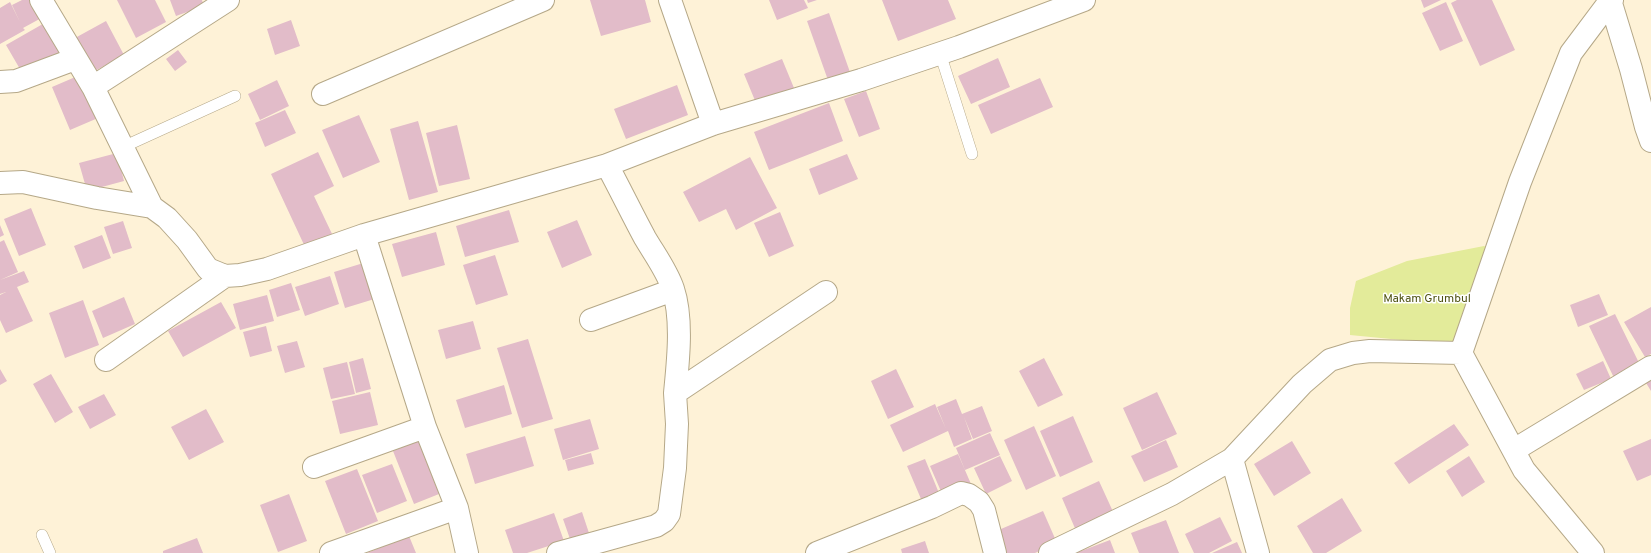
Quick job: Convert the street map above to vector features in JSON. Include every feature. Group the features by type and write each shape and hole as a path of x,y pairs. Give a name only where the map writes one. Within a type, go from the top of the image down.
{"street":[{"path":"41,0 93,88 152,207"},
{"path":"93,88 228,0"},
{"path":"323,94 543,0"},
{"path":"670,0 713,124"},
{"path":"0,182 23,182 98,198 152,207 167,218 187,240 208,269 225,276 240,275 267,269 364,235 607,165 713,124 861,80 940,53 1084,0"},
{"path":"1610,0 1651,141"},
{"path":"1593,553 1524,470 1461,353 1520,182 1571,53 1610,0"},
{"path":"0,82 16,81 75,59"},
{"path":"558,553 656,526 664,521 669,514 675,468 677,424 675,393 678,352 677,317 673,290 660,261 646,239 607,165"},
{"path":"364,235 424,427 457,508 467,553"},
{"path":"106,360 225,276"},
{"path":"591,320 673,290"},
{"path":"675,393 826,292"},
{"path":"1050,553 1172,494 1232,459 1302,384 1330,360 1353,353 1370,351 1461,353"},
{"path":"1514,450 1651,367"},
{"path":"314,467 424,427"},
{"path":"1232,459 1258,553"},
{"path":"817,553 932,507 961,493 969,495 979,502 984,510 995,553"},
{"path":"330,553 457,508"}],"lane":[{"path":"940,53 972,154"},
{"path":"122,147 234,96"},
{"path":"42,535 50,553"}],"green space":[{"name":"Makam Grumbul","path":"1484,246 1492,249 1461,331 1453,341 1443,344 1350,335 1350,308 1356,281 1407,261"}],"building":[{"path":"22,0 37,0 45,16 23,28 25,30 0,44 0,8 10,2 20,22 12,5"},
{"path":"117,0 155,0 166,22 136,38"},
{"path":"170,0 202,0 204,6 176,16"},
{"path":"590,0 645,0 651,22 601,36"},
{"path":"769,0 804,0 808,8 777,20"},
{"path":"807,0 817,0 808,3"},
{"path":"882,0 948,0 956,19 898,41"},
{"path":"1421,0 1441,0 1424,8"},
{"path":"1457,0 1492,0 1515,50 1480,66 1451,3"},
{"path":"1446,2 1463,41 1440,51 1422,13"},
{"path":"829,13 851,75 829,83 807,21"},
{"path":"291,20 300,46 275,55 267,29"},
{"path":"48,21 66,51 24,76 6,45"},
{"path":"106,21 124,55 93,72 75,38"},
{"path":"178,50 187,62 175,71 166,59"},
{"path":"998,58 1010,87 971,104 958,76"},
{"path":"782,59 794,88 756,103 744,74"},
{"path":"80,75 98,118 70,130 52,87"},
{"path":"1040,78 1053,107 991,134 978,105"},
{"path":"277,80 289,106 260,120 248,94"},
{"path":"677,85 688,115 626,139 614,109"},
{"path":"866,91 880,129 859,137 844,99"},
{"path":"829,103 843,141 769,170 754,132"},
{"path":"285,110 296,133 265,147 255,123"},
{"path":"359,115 380,162 343,178 322,130"},
{"path":"418,121 438,192 409,200 390,129"},
{"path":"457,125 470,179 439,186 426,133"},
{"path":"318,152 334,186 314,196 333,236 306,249 271,174"},
{"path":"117,153 124,181 87,191 79,163"},
{"path":"847,154 858,179 819,195 809,169"},
{"path":"750,157 777,208 736,230 726,209 699,222 683,192"},
{"path":"31,208 46,245 19,256 4,219"},
{"path":"509,210 519,242 465,257 456,226"},
{"path":"780,212 794,246 769,257 754,223"},
{"path":"577,220 592,255 562,268 547,232"},
{"path":"123,221 132,248 113,254 104,227"},
{"path":"0,225 4,235 0,237"},
{"path":"436,232 445,265 402,277 392,244"},
{"path":"102,235 111,258 83,269 74,246"},
{"path":"4,240 18,272 0,280 0,242"},
{"path":"495,255 508,295 476,305 463,265"},
{"path":"370,261 381,297 345,308 334,272"},
{"path":"24,271 29,282 17,287 33,321 6,333 0,320 0,295 6,292 0,294 0,280"},
{"path":"330,276 339,304 305,316 295,287"},
{"path":"291,283 300,310 277,317 269,290"},
{"path":"1599,294 1608,315 1578,327 1570,305"},
{"path":"267,295 274,321 240,330 233,304"},
{"path":"124,297 135,324 103,338 92,311"},
{"path":"83,300 99,345 65,358 49,313"},
{"path":"221,302 236,328 183,357 168,331"},
{"path":"1651,307 1651,354 1645,357 1624,322"},
{"path":"1615,314 1642,369 1616,382 1589,326"},
{"path":"473,321 481,349 446,359 438,330"},
{"path":"266,326 272,351 250,357 243,332"},
{"path":"528,339 553,419 522,428 497,348"},
{"path":"297,341 305,367 285,373 277,346"},
{"path":"363,358 371,389 356,393 349,362"},
{"path":"1044,358 1063,395 1038,407 1019,371"},
{"path":"1603,361 1611,379 1584,390 1576,374"},
{"path":"347,362 355,394 331,399 323,368"},
{"path":"0,369 7,381 0,385"},
{"path":"896,369 914,407 888,419 871,381"},
{"path":"51,374 73,412 55,423 33,384"},
{"path":"1651,374 1651,391 1643,378"},
{"path":"504,385 512,414 465,428 456,400"},
{"path":"370,392 378,425 340,434 332,401"},
{"path":"1157,392 1177,434 1142,450 1123,408"},
{"path":"104,394 116,415 90,429 78,407"},
{"path":"956,399 962,414 982,406 992,431 973,439 964,417 972,439 954,447 948,431 903,452 890,425 935,404 946,429 937,407"},
{"path":"206,409 224,442 189,460 171,427"},
{"path":"1073,416 1093,462 1060,477 1040,431"},
{"path":"590,419 599,449 563,460 554,429"},
{"path":"1454,424 1469,445 1409,484 1394,463"},
{"path":"1034,426 1056,476 1026,490 1004,440"},
{"path":"990,433 1000,455 965,470 956,448"},
{"path":"525,436 534,466 475,484 466,454"},
{"path":"422,439 444,492 414,504 393,451"},
{"path":"1651,439 1651,475 1637,481 1623,451"},
{"path":"1166,440 1178,467 1144,482 1131,456"},
{"path":"1292,441 1311,473 1274,496 1254,464"},
{"path":"591,453 594,464 568,471 565,460"},
{"path":"958,454 971,484 943,496 930,466"},
{"path":"1000,456 1012,481 986,494 974,468"},
{"path":"1469,456 1485,482 1462,497 1446,471"},
{"path":"925,459 941,498 924,506 907,466"},
{"path":"392,464 407,501 377,513 362,475"},
{"path":"357,469 378,521 346,534 325,481"},
{"path":"1099,481 1115,516 1077,533 1062,498"},
{"path":"289,494 307,541 278,552 260,505"},
{"path":"1342,498 1362,531 1326,553 1313,553 1297,526"},
{"path":"1043,511 1057,543 1035,553 1004,553 994,532"},
{"path":"582,512 589,533 570,539 563,519"},
{"path":"554,513 564,541 527,553 513,553 505,530"},
{"path":"1220,517 1232,541 1209,553 1194,553 1185,534"},
{"path":"1166,520 1179,553 1139,553 1131,533"},
{"path":"409,536 416,553 367,553"},
{"path":"197,538 203,553 163,553 163,551"},
{"path":"1110,540 1115,553 1076,553"},
{"path":"925,541 929,553 902,553 901,549"},
{"path":"1237,542 1242,553 1212,553"}]}
